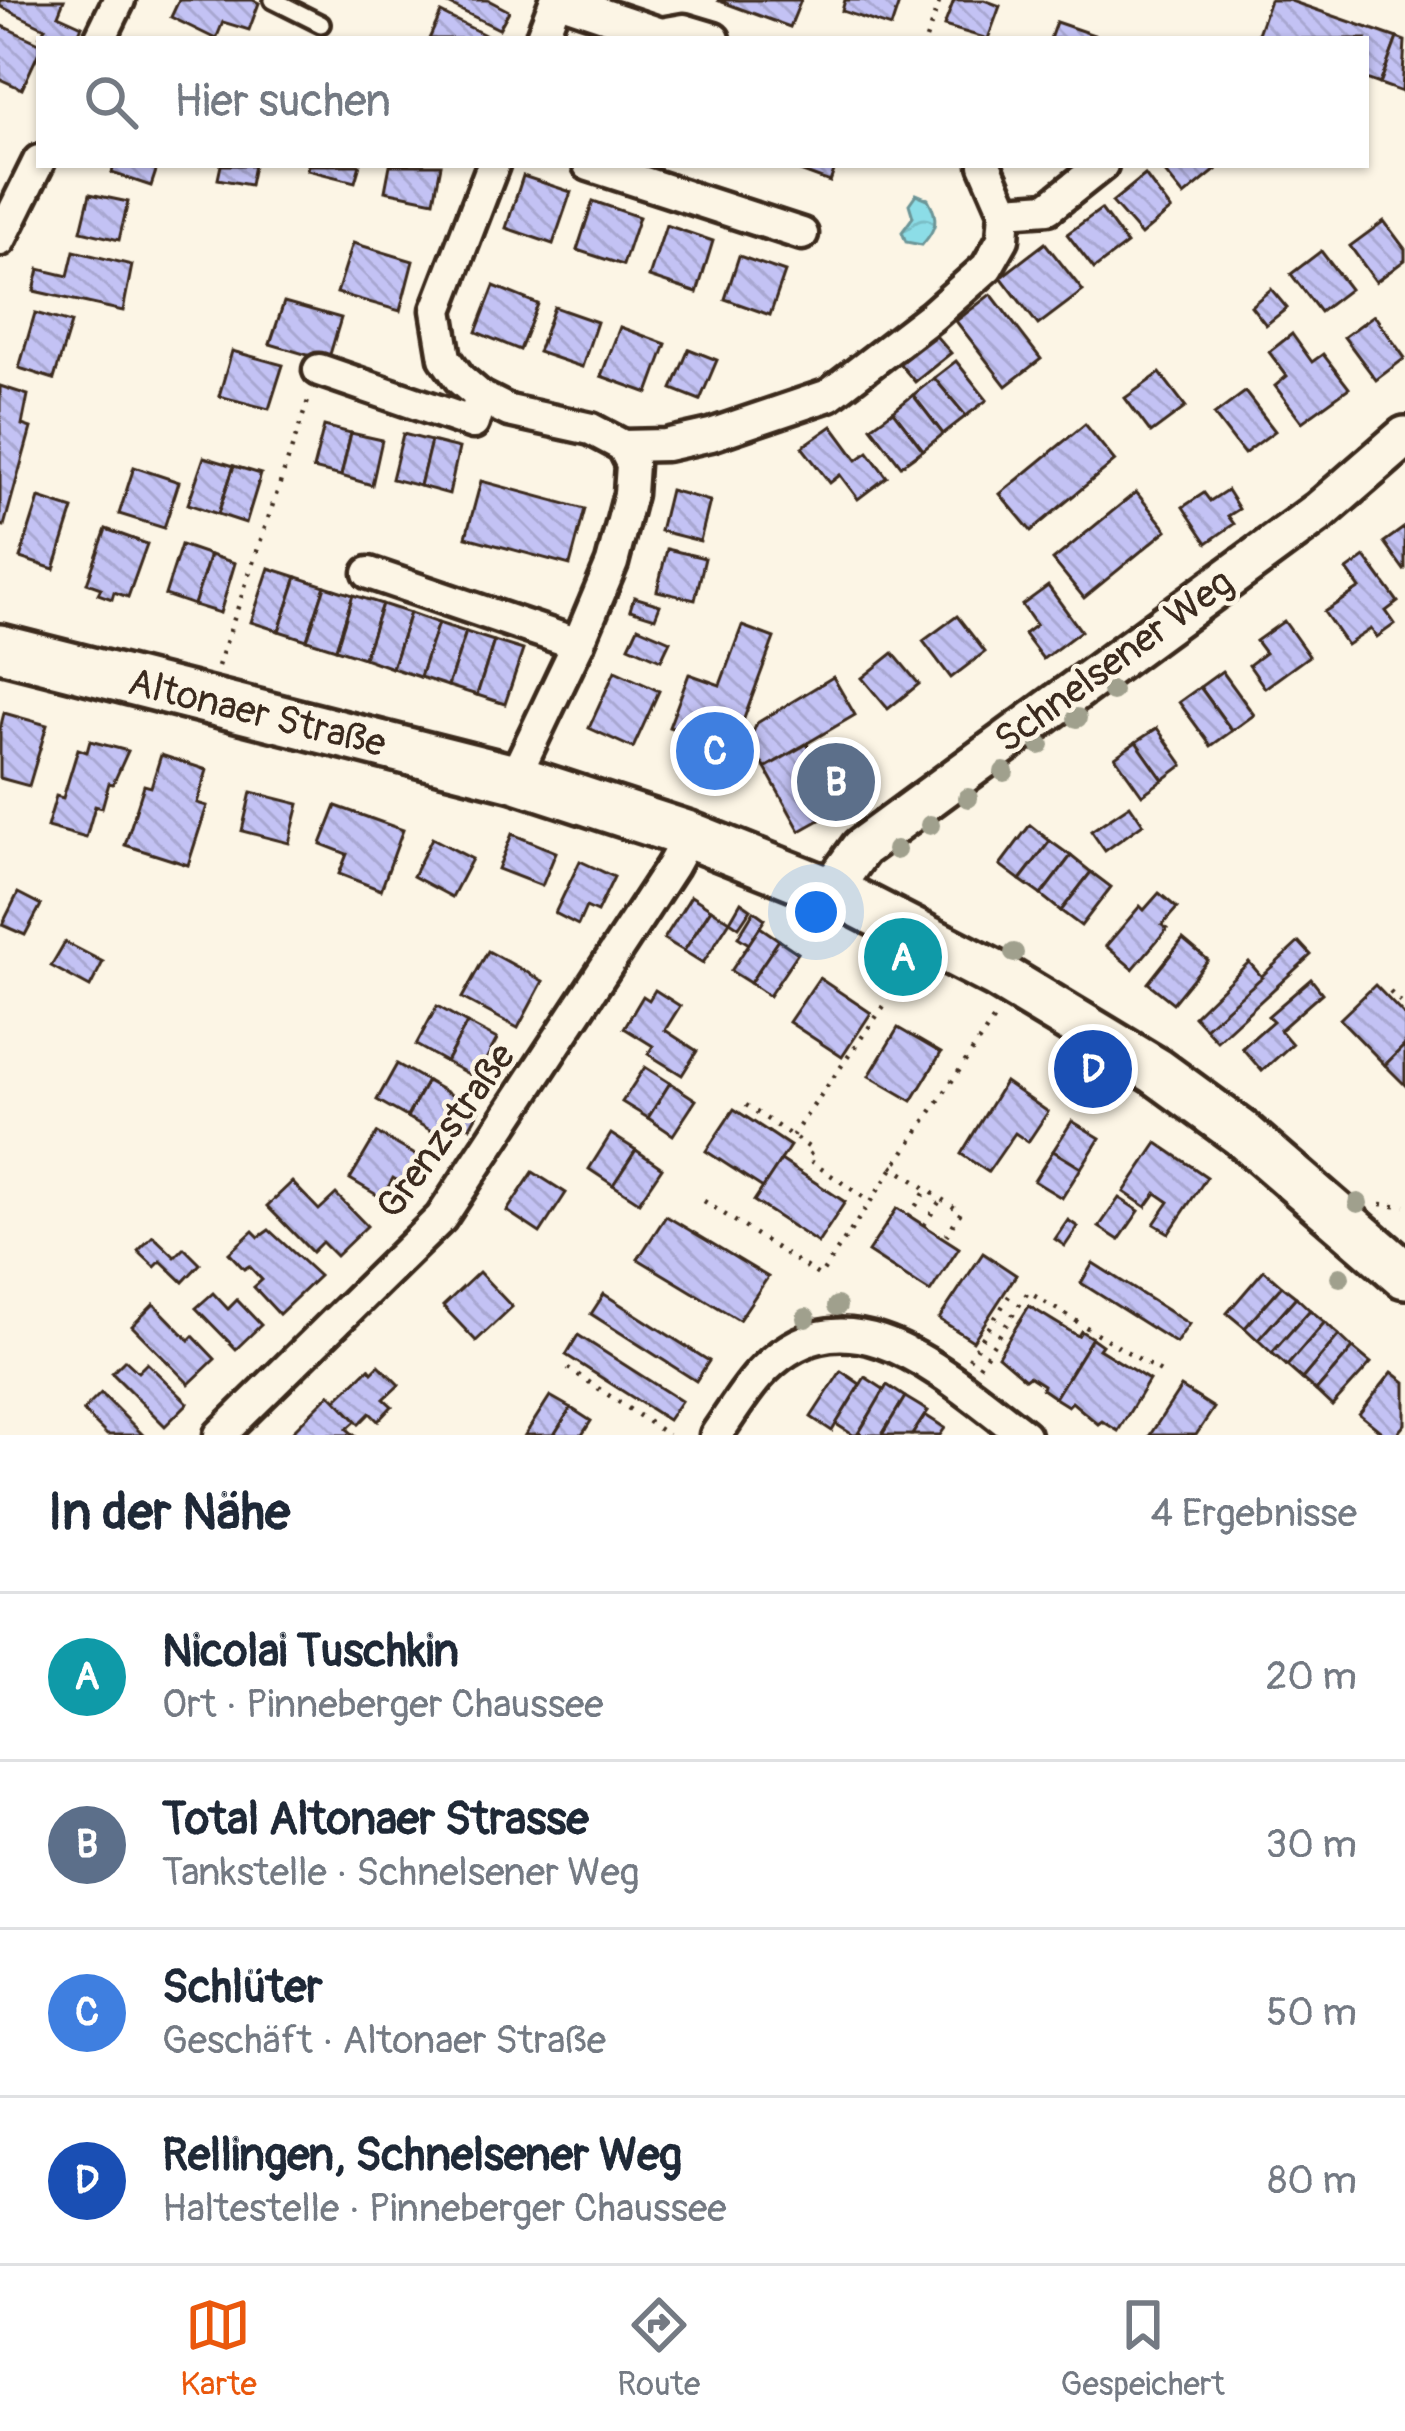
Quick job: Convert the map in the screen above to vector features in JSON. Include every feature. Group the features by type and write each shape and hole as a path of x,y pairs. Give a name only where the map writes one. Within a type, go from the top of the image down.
{"main road":[{"name":"Altonaer Straße","path":"0,648 514,778 688,835 838,894 998,975 1156,1070 1241,1133 1404,1272"}],"street":[{"path":"101,36 119,0"},
{"path":"543,36 558,0 663,36 684,29 705,36"},
{"path":"0,240 36,167"},
{"path":"492,168 436,310 445,358 481,397 509,411 591,429 623,446 666,445 711,435 829,395 987,267 1003,239 1005,211 986,168"},
{"path":"598,168 802,234"},
{"path":"1005,211 1048,208 1098,168"},
{"path":"319,370 473,423 481,397"},
{"name":"Schnelsener Weg","path":"838,894 861,848 1320,511 1405,437"},
{"path":"514,778 612,563 630,494 632,464 623,446"},
{"path":"369,573 578,644"},
{"name":"Grenzstraße","path":"220,1435 441,1218 673,866 688,835"},
{"path":"716,1435 760,1374 782,1355 809,1341 838,1334 866,1336 923,1360 1024,1435"}],"lane":[{"path":"273,0 321,24"}],"path":[{"path":"927,36 940,0"},
{"path":"206,699 319,370"},
{"path":"792,1136 918,959"},
{"path":"1390,992 1405,1007"},
{"path":"704,1202 820,1276 1002,1006"},
{"path":"746,1105 813,1150 807,1159 869,1201"},
{"path":"892,1166 962,1212 944,1239"},
{"path":"909,1216 927,1189"},
{"path":"924,1226 941,1199"},
{"path":"1378,1204 1405,1206"},
{"path":"972,1375 1028,1292 1164,1374"},
{"path":"962,1369 1009,1296"},
{"path":"568,1368 668,1435"}],"water":[{"path":"916,194 928,199 935,218 922,245 906,242 902,232 913,217 909,204"}],"building":[{"path":"0,0 64,0 58,15 82,26 77,36 40,36 45,28 0,6"},
{"path":"179,0 259,3 249,30 223,22 217,36 171,17"},
{"path":"440,0 488,0 509,11 499,29"},
{"path":"717,0 801,0 790,27"},
{"path":"845,0 900,0 891,27 842,11"},
{"path":"954,0 984,0 1000,6 989,36 944,26"},
{"path":"1270,0 1288,0 1397,38 1380,84 1369,80 1369,36 1257,36"},
{"path":"441,13 487,36 430,36"},
{"path":"1056,22 1094,35 1094,36 1051,36"},
{"path":"0,25 36,42 36,59 22,89 0,79"},
{"path":"1397,38 1405,41 1402,92 1380,84"},
{"path":"113,168 157,168 151,186 112,173"},
{"path":"220,168 253,168 250,185 218,179"},
{"path":"307,168 359,168 355,182"},
{"path":"389,168 440,168 434,201 385,191"},
{"path":"792,168 835,168 830,182"},
{"path":"1161,168 1214,168 1216,170 1184,196"},
{"path":"1145,175 1171,210 1141,235 1112,202"},
{"path":"523,176 571,192 553,244 506,228"},
{"path":"90,194 128,202 119,240 81,231"},
{"path":"593,201 639,217 623,265 577,250"},
{"path":"1101,209 1127,244 1094,269 1067,234"},
{"path":"1384,221 1405,249 1405,260 1376,282 1350,246"},
{"path":"666,225 713,241 697,293 649,277"},
{"path":"353,243 413,261 400,311 337,293"},
{"path":"1045,243 1083,291 1038,325 1001,277"},
{"path":"74,251 132,265 123,311 34,291 39,269 68,276"},
{"path":"1321,251 1350,289 1320,312 1291,274"},
{"path":"739,256 785,272 770,315 725,299"},
{"path":"494,286 538,304 520,350 476,332"},
{"path":"1271,289 1287,308 1266,325 1251,306"},
{"path":"991,294 1041,359 1006,386 956,321"},
{"path":"284,302 341,318 328,361 270,344"},
{"path":"554,307 597,322 582,367 538,352"},
{"path":"35,313 71,323 54,379 19,368"},
{"path":"1374,315 1405,358 1376,380 1344,337"},
{"path":"620,327 666,344 648,393 601,376"},
{"path":"929,328 951,353 915,382 894,357"},
{"path":"1292,334 1312,362 1323,354 1349,388 1302,422 1275,386 1287,376 1269,352"},
{"path":"689,349 717,360 700,400 672,389"},
{"path":"232,351 283,365 269,409 219,396"},
{"path":"956,361 987,400 966,416 934,378"},
{"path":"1160,373 1186,407 1151,433 1125,398"},
{"path":"934,378 966,416 943,434 913,395"},
{"path":"0,386 28,395 22,425 31,428 4,526 0,525"},
{"path":"1245,392 1275,431 1244,454 1214,415"},
{"path":"913,395 943,434 923,450 893,411"},
{"path":"893,411 923,450 901,466 871,427"},
{"path":"1085,424 1115,461 1031,531 1000,494"},
{"path":"324,426 351,433 341,476 313,469"},
{"path":"832,426 857,460 868,452 887,477 858,499 840,475 830,483 802,447"},
{"path":"351,433 382,440 372,485 341,476"},
{"path":"403,434 431,441 420,486 392,479"},
{"path":"431,441 459,448 449,494 420,486"},
{"path":"204,457 234,466 218,514 188,504"},
{"path":"234,466 261,474 246,523 218,514"},
{"path":"134,467 179,482 164,528 119,514"},
{"path":"481,481 585,509 570,565 466,537"},
{"path":"670,490 710,501 700,541 660,531"},
{"path":"1227,490 1239,509 1228,516 1234,524 1207,543 1183,507 1204,493 1210,501"},
{"path":"1136,492 1167,530 1084,598 1053,560"},
{"path":"39,498 73,509 54,569 20,558"},
{"path":"1405,527 1405,569 1404,570 1384,542"},
{"path":"106,529 147,544 128,597 114,592 112,599 87,583"},
{"path":"181,545 210,555 194,605 165,595"},
{"path":"667,549 705,558 695,600 657,591"},
{"path":"210,555 235,563 220,613 194,605"},
{"path":"1365,557 1398,602 1386,611 1395,624 1377,637 1371,629 1347,645 1324,612 1360,588 1347,570"},
{"path":"269,568 297,577 279,631 251,622"},
{"path":"297,577 325,586 307,640 279,631"},
{"path":"325,586 353,595 336,649 307,640"},
{"path":"1048,586 1081,631 1043,659 1024,634 1036,625 1022,605"},
{"path":"353,595 382,604 364,658 336,649"},
{"path":"634,597 660,605 655,618 630,610"},
{"path":"382,604 410,613 392,668 364,658"},
{"path":"410,613 438,623 420,677 392,668"},
{"path":"957,616 985,652 951,678 923,641"},
{"path":"1284,621 1309,656 1265,688 1249,665 1265,653 1256,641"},
{"path":"438,623 466,632 448,686 420,677"},
{"path":"742,626 774,638 727,764 694,752 700,738 669,727 689,674 720,685"},
{"path":"638,627 670,641 661,660 629,646"},
{"path":"466,632 494,641 477,695 448,686"},
{"path":"494,641 523,650 505,704 477,695"},
{"path":"893,653 919,684 888,709 862,678"},
{"path":"615,671 659,691 633,748 589,728"},
{"path":"1222,671 1254,715 1232,731 1200,687"},
{"path":"833,677 855,715 765,768 749,742 757,723"},
{"path":"1200,687 1232,731 1211,746 1179,702"},
{"path":"4,713 47,725 29,786 0,778"},
{"path":"1157,728 1183,765 1163,780 1136,742"},
{"path":"90,741 128,751 113,784 109,783 102,808 95,806 86,838 47,827 56,796 63,798 78,749 87,752"},
{"path":"1136,742 1163,780 1142,795 1115,757"},
{"path":"807,744 843,807 800,831 765,768"},
{"path":"161,755 207,770 197,803 207,806 188,865 125,845 144,785 151,787"},
{"path":"251,792 299,804 289,843 242,831"},
{"path":"1130,805 1143,824 1105,851 1091,831"},
{"path":"336,806 403,830 381,890 339,874 347,854 321,844"},
{"path":"1030,825 1050,841 1020,880 1000,865"},
{"path":"512,834 556,852 542,886 498,869"},
{"path":"432,838 472,859 452,897 413,876"},
{"path":"1050,841 1071,856 1041,895 1020,880"},
{"path":"1071,856 1091,872 1061,911 1041,895"},
{"path":"580,861 614,877 597,912 586,907 578,925 555,913"},
{"path":"1091,872 1111,887 1081,926 1061,911"},
{"path":"18,893 41,905 25,935 2,925"},
{"path":"1159,893 1177,908 1162,925 1167,929 1133,969 1106,946 1140,906 1144,910"},
{"path":"691,896 711,909 684,951 664,939"},
{"path":"741,902 751,909 739,927 730,921"},
{"path":"711,909 730,921 703,963 684,951"},
{"path":"754,911 765,919 749,944 738,937"},
{"path":"760,927 779,940 750,983 731,971"},
{"path":"1183,939 1208,960 1173,1003 1148,983"},
{"path":"779,940 798,953 769,996 750,983"},
{"path":"65,942 103,962 90,987 51,966"},
{"path":"1299,942 1311,955 1217,1041 1205,1028"},
{"path":"488,951 543,981 518,1028 462,998"},
{"path":"1249,962 1262,977 1205,1028 1194,1016"},
{"path":"819,978 871,1013 842,1057 789,1022"},
{"path":"1311,979 1322,993 1280,1030 1292,1044 1262,1071 1242,1048 1273,1021 1268,1016"},
{"path":"1375,985 1405,1016 1405,1045 1385,1065 1340,1019"},
{"path":"655,990 680,1006 665,1030 697,1051 682,1075 648,1054 653,1046 624,1028 643,996 649,1000"},
{"path":"437,1006 467,1023 446,1062 416,1045"},
{"path":"467,1023 497,1039 476,1078 446,1062"},
{"path":"898,1028 941,1053 912,1101 869,1076"},
{"path":"1405,1045 1405,1085 1385,1065"},
{"path":"397,1064 427,1081 407,1117 377,1100"},
{"path":"645,1067 670,1083 648,1118 622,1102"},
{"path":"427,1081 479,1111 470,1127 448,1115 437,1134 407,1117"},
{"path":"1005,1082 1048,1112 1028,1142 1015,1133 988,1172 961,1154"},
{"path":"670,1083 696,1100 673,1135 648,1118"},
{"path":"734,1109 790,1146 763,1188 706,1151"},
{"path":"1072,1121 1100,1138 1081,1168 1053,1151"},
{"path":"377,1133 419,1157 403,1184 393,1178 382,1198 350,1179"},
{"path":"611,1134 636,1150 613,1185 589,1169"},
{"path":"1157,1143 1207,1177 1169,1233 1154,1224 1169,1202 1156,1193 1146,1207 1124,1192"},
{"path":"636,1150 662,1168 639,1202 613,1185"},
{"path":"1053,1151 1081,1168 1062,1198 1034,1181"},
{"path":"781,1160 845,1202 818,1243 754,1201"},
{"path":"533,1172 566,1193 540,1233 507,1211"},
{"path":"292,1182 319,1210 336,1194 367,1226 336,1256 322,1242 312,1252 267,1206"},
{"path":"1119,1198 1139,1211 1119,1240 1099,1227"},
{"path":"897,1208 959,1248 930,1292 868,1252"},
{"path":"666,1216 768,1277 739,1320 638,1259"},
{"path":"1068,1220 1078,1227 1065,1246 1055,1239"},
{"path":"269,1230 319,1276 279,1314 254,1287 262,1280 229,1253 253,1231 259,1237"},
{"path":"153,1236 175,1257 184,1248 200,1264 183,1282 161,1261 155,1267 138,1251"},
{"path":"983,1253 1016,1275 973,1341 939,1319"},
{"path":"1093,1263 1189,1324 1176,1343 1081,1283"},
{"path":"1264,1270 1282,1286 1245,1328 1227,1313"},
{"path":"479,1272 512,1307 476,1341 443,1306"},
{"path":"1282,1286 1296,1297 1258,1340 1245,1328"},
{"path":"213,1293 228,1309 237,1300 261,1325 236,1349 196,1308"},
{"path":"604,1294 709,1361 696,1381 591,1314"},
{"path":"1296,1297 1310,1310 1272,1353 1258,1340"},
{"path":"154,1304 215,1359 189,1384 132,1326"},
{"path":"1029,1306 1078,1336 1081,1331 1092,1338 1055,1398 998,1356"},
{"path":"1310,1310 1325,1322 1287,1366 1272,1353"},
{"path":"1325,1322 1339,1335 1302,1379 1287,1366"},
{"path":"578,1335 681,1401 668,1420 566,1355"},
{"path":"1339,1335 1353,1348 1316,1391 1302,1379"},
{"path":"1092,1338 1102,1345 1099,1349 1149,1380 1118,1431 1102,1421 1098,1424 1072,1402 1068,1406 1055,1398"},
{"path":"1353,1348 1371,1363 1332,1406 1316,1391"},
{"path":"125,1360 138,1372 147,1363 188,1403 165,1426 112,1373"},
{"path":"379,1365 399,1385 384,1399 392,1406 378,1421 370,1413 359,1424 336,1400 369,1368 372,1372"},
{"path":"841,1371 860,1384 832,1431 811,1417"},
{"path":"1392,1372 1405,1382 1405,1424 1396,1435 1385,1435 1359,1414"},
{"path":"865,1377 885,1390 853,1435 836,1424"},
{"path":"887,1385 905,1397 882,1435 862,1435 859,1433"},
{"path":"1181,1387 1214,1408 1196,1435 1150,1435"},
{"path":"101,1393 143,1435 107,1435 83,1411"},
{"path":"330,1394 356,1421 347,1429 354,1435 297,1435 293,1431"},
{"path":"550,1396 571,1408 554,1435 525,1435"},
{"path":"905,1397 928,1411 912,1435 882,1435"},
{"path":"571,1408 591,1421 582,1435 554,1435"},
{"path":"925,1415 945,1428 940,1435 912,1435"}],"place":[{"name":"Schlüter","path":"715,751"},
{"name":"Total Altonaer Strasse","path":"836,782"},
{"name":"Nicolai Tuschkin","path":"903,957"},
{"name":"Rellingen, Schnelsener Weg","path":"1093,1069"}]}
